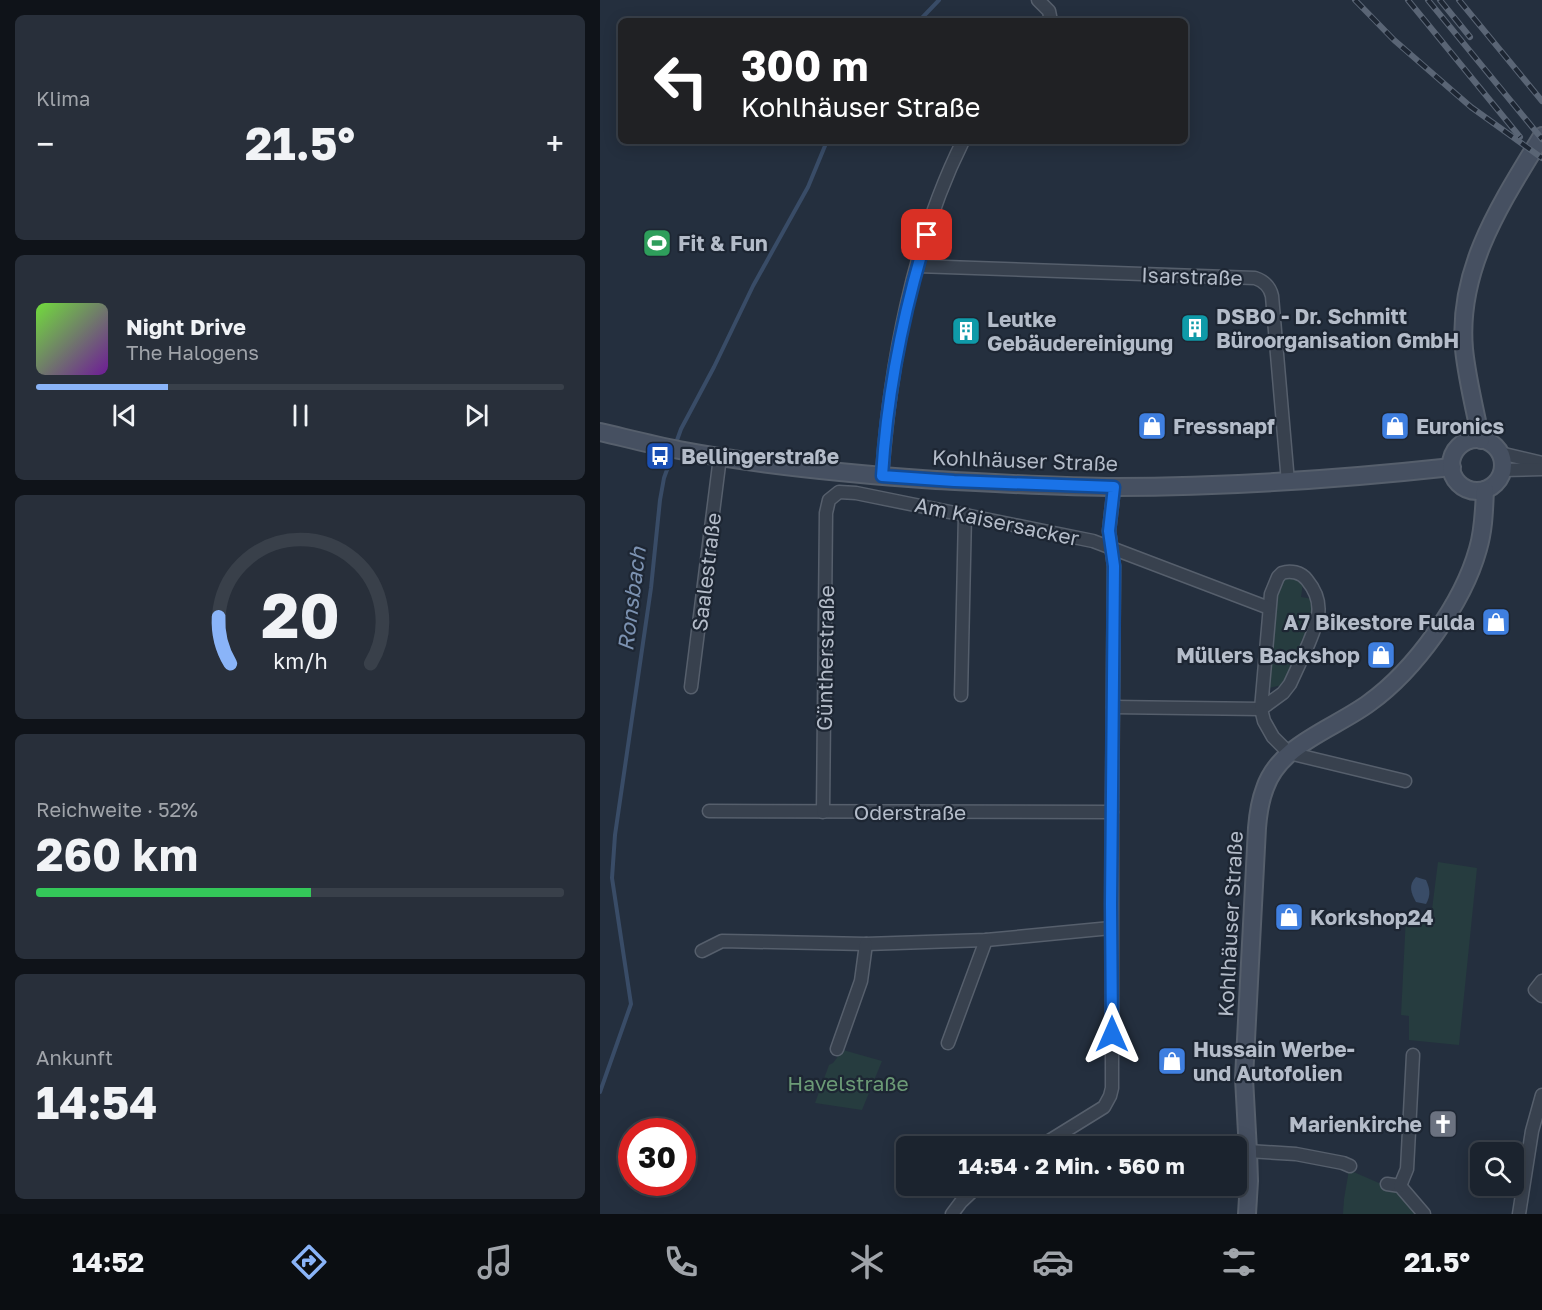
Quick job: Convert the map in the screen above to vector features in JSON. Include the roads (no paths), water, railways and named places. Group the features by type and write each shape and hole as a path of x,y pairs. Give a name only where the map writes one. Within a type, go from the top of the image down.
{"main road":[{"path":"1481,440 1464,347 1466,301 1475,262 1489,226 1542,136"},
{"name":"Kohlhäuser Straße","path":"600,432 720,457 882,476 954,481 1157,487 1288,482 1452,468"},
{"path":"1481,440 1494,446 1501,462 1497,482 1485,490 1466,488 1456,480 1452,468 1453,456 1469,441 1481,440"},
{"name":"Kohlhäuser Straße","path":"1246,1214 1249,1181 1244,1078 1257,828 1260,802 1265,786 1272,773 1289,753 1347,718 1381,694 1403,673 1439,628 1450,612 1472,567 1481,536 1485,490"}],"street":[{"path":"1038,0 1049,11 1050,18"},
{"path":"882,476 884,437 902,326 917,266 941,189 962,144"},
{"name":"Isarstraße","path":"917,266 1261,280 1270,289 1272,296 1288,482"},
{"name":"Saalestraße","path":"691,687 720,457"},
{"path":"1501,462 1542,463"},
{"path":"1501,462 1542,469"},
{"path":"1057,1136 1104,1107 1112,1088 1114,566 1109,531 1114,487"},
{"name":"Am Kaisersacker","path":"827,503 839,492 856,493 1093,541 1269,608"},
{"name":"Güntherstraße","path":"823,812 827,503"},
{"path":"962,695 965,514"},
{"path":"1113,707 1261,709 1283,693 1290,684 1318,618 1318,601 1313,588 1303,575 1292,572 1278,576 1271,594 1261,709 1264,721 1273,737 1289,753 1405,781"},
{"name":"Oderstraße","path":"709,811 1112,812"},
{"path":"702,951 722,941 866,944 986,940 1111,927"},
{"path":"948,1043 986,940"},
{"path":"837,1049 861,981 866,944"},
{"path":"1542,981 1535,990 1542,996"},
{"path":"1400,1186 1407,1169 1413,1055"},
{"path":"1519,1214 1532,1131 1542,1095"},
{"path":"1248,1151 1296,1154 1350,1166"},
{"path":"1387,1184 1400,1186 1424,1214"},
{"path":"952,1214 967,1196"}],"water":[{"path":"1416,877 1426,880 1429,895 1426,904 1416,902 1413,895 1411,886"}],"waterway":[{"name":"Ronsbach","path":"922,18 939,0"},
{"name":"Ronsbach","path":"676,443 753,286 808,187 826,144"},
{"name":"Ronsbach","path":"600,1092 631,1004 612,878 615,835 651,588 660,500 664,478 673,453"}],"railway":[{"path":"1355,0 1394,40 1471,107 1542,158"},
{"path":"1408,0 1520,137"},
{"path":"1428,0 1542,139"},
{"path":"1440,0 1470,37"},
{"path":"1459,0 1542,101"}],"place":[{"name":"Fit & Fun","path":"657,243"},
{"name":"DSBO - Dr. Schmitt Büroorganisation GmbH","path":"1195,328"},
{"name":"Leutke Gebäudereinigung","path":"966,331"},
{"name":"Fressnapf","path":"1152,426"},
{"name":"Euronics","path":"1395,426"},
{"name":"Bellingerstraße","path":"660,456"},
{"name":"A7 Bikestore Fulda","path":"1496,622"},
{"name":"Müllers Backshop","path":"1381,655"},
{"name":"Korkshop24","path":"1289,917"},
{"name":"Hussain Werbe- und Autofolien","path":"1172,1061"},
{"name":"Marienkirche","path":"1443,1124"}],"park label":[{"name":"Havelstraße","path":"848,1083"}]}
